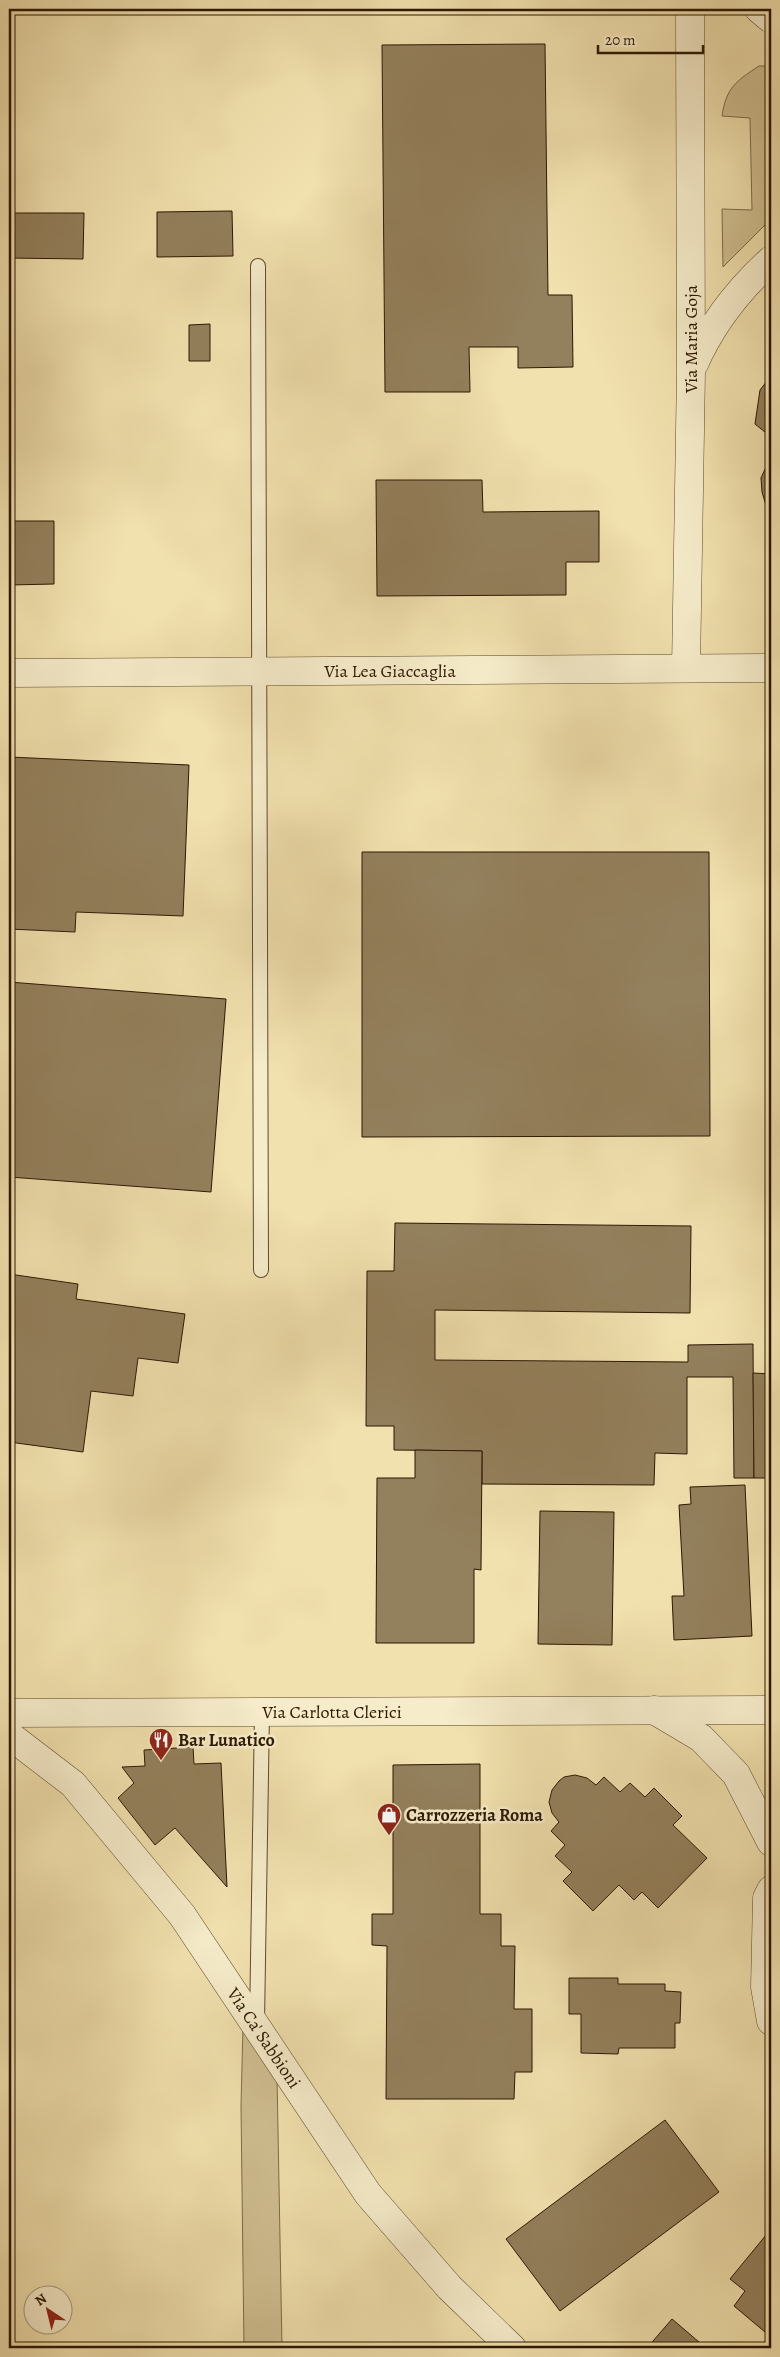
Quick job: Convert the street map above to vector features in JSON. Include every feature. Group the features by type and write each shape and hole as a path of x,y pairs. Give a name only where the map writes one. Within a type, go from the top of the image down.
{"street":[{"name":"Via Maria Goja","path":"686,668 691,372 690,9"},
{"path":"759,9 771,20"},
{"path":"691,372 713,326 729,304 771,260"},
{"name":"Via Lea Giaccaglia","path":"9,673 771,668"},
{"path":"654,1710 701,1738 736,1774 771,1842"},
{"name":"Via Carlotta Clerici","path":"9,1713 771,1710"},
{"name":"Via Ca' Sabbioni","path":"9,1735 73,1784 182,1915 368,2194 449,2287 512,2348"},
{"path":"771,1890 768,1898 765,1986 771,2021"}],"lane":[{"path":"258,266 261,1270"},
{"path":"257,2027 262,1712"}],"shaded area":[{"path":"759,66 771,66 771,219 723,267 722,209 752,210 750,118 722,116 726,98 733,86"},
{"path":"243,2026 277,2076 282,2348 244,2348 241,2106"}],"building":[{"path":"545,44 548,295 572,295 573,367 518,368 518,347 469,347 470,392 385,392 382,45"},
{"path":"232,211 233,256 157,257 157,212"},
{"path":"9,213 84,213 83,259 9,258"},
{"path":"210,324 210,361 189,361 189,325"},
{"path":"771,376 771,437 755,424 760,390"},
{"path":"771,456 771,512 767,509 762,492 761,478"},
{"path":"376,480 482,480 483,512 599,511 599,562 566,562 566,595 377,596"},
{"path":"9,521 54,521 54,584 9,585"},
{"path":"9,757 189,765 183,916 76,912 75,932 9,929"},
{"path":"362,852 709,852 710,1136 362,1137"},
{"path":"9,982 226,999 211,1192 9,1177"},
{"path":"770,1062 771,1103 769,1103"},
{"path":"395,1223 691,1226 690,1313 435,1310 435,1360 688,1362 688,1345 753,1344 754,1478 734,1478 733,1377 687,1377 687,1454 655,1453 654,1485 482,1484 482,1451 394,1450 394,1426 366,1426 367,1271 394,1271"},
{"path":"9,1274 78,1284 76,1299 185,1314 178,1363 138,1358 133,1396 91,1391 83,1452 9,1442"},
{"path":"753,1373 771,1374 771,1478 754,1478"},
{"path":"415,1450 482,1451 481,1570 474,1569 474,1643 376,1643 377,1478 415,1478"},
{"path":"745,1485 752,1636 674,1640 672,1596 684,1596 679,1505 691,1504 690,1487"},
{"path":"540,1511 614,1512 612,1645 538,1644"},
{"path":"193,1747 194,1764 221,1763 227,1887 175,1828 155,1845 118,1798 134,1783 122,1767 145,1766 144,1750"},
{"path":"480,1764 480,1914 501,1914 501,1946 515,1946 514,2009 532,2009 532,2072 515,2072 514,2099 386,2099 387,1946 372,1945 372,1914 393,1914 393,1765"},
{"path":"575,1775 587,1778 596,1785 604,1777 620,1792 630,1783 645,1797 654,1788 682,1816 673,1825 707,1858 658,1908 642,1892 634,1900 619,1885 593,1911 563,1881 572,1872 555,1856 565,1845 551,1831 559,1822 552,1813 549,1802 552,1790 559,1781 564,1777"},
{"path":"569,1978 618,1978 618,1984 665,1984 665,1991 681,1992 680,2023 675,2023 675,2048 619,2048 618,2054 581,2053 581,2014 569,2014"},
{"path":"665,2120 719,2192 560,2311 506,2239"},
{"path":"771,2229 771,2337 734,2306 745,2291 730,2279"},
{"path":"672,2319 706,2348 647,2348"}],"place":[{"name":"Bar Lunatico","path":"161,1761"},
{"name":"Carrozzeria Roma","path":"389,1836"}]}
